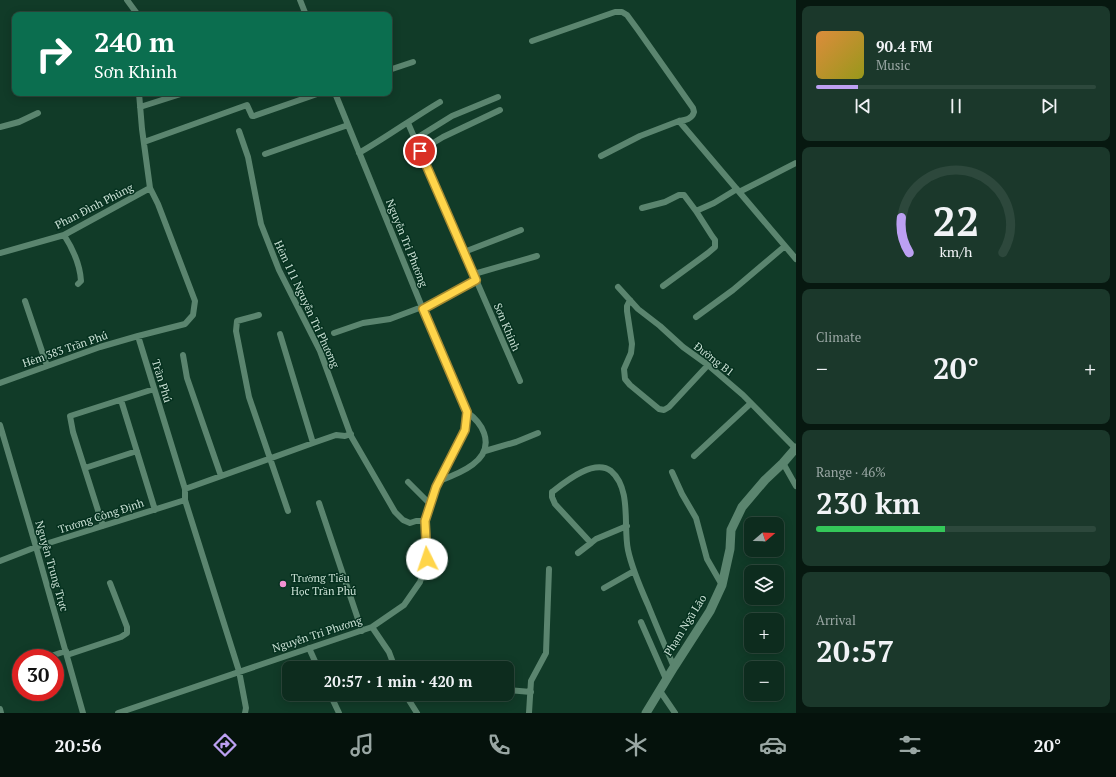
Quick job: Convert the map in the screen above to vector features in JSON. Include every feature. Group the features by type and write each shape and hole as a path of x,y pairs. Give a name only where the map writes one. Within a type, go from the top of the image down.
{"street":[{"path":"128,0 136,12"},
{"path":"300,0 305,12"},
{"path":"532,41 615,12 622,12 638,30 693,108 693,116 686,120 679,121 640,136 601,156"},
{"path":"392,69 413,62"},
{"path":"138,336 185,324 193,315 195,300 158,204 150,188 139,96"},
{"path":"140,107 175,96"},
{"path":"144,142 248,105 252,116 254,116 311,96"},
{"name":"Nguyễn Tri Phương","path":"118,713 372,627 404,605 420,582 427,559 425,521 439,481 465,430 467,412 336,96"},
{"path":"415,139 452,116 498,96"},
{"path":"359,153 440,102"},
{"path":"420,151 443,137 500,110"},
{"path":"0,127 19,122 38,113"},
{"path":"679,121 796,259"},
{"name":"Sơn Khinh","path":"408,123 520,381"},
{"path":"265,154 348,125"},
{"name":"Hẻm 111 Nguyễn Tri Phương","path":"239,130 248,157 261,224 278,270 320,351 351,434 395,512 403,520 410,523 425,521"},
{"path":"696,211 796,163"},
{"name":"Phan Đình Phùng","path":"0,254 64,235 150,188"},
{"path":"642,208 665,202 679,195 684,195 714,240 715,246 708,254 663,286"},
{"path":"464,252 521,230"},
{"path":"64,235 72,246 79,265 81,281 78,284"},
{"path":"696,317 733,290 785,246"},
{"path":"334,333 363,323 390,319 423,308 475,277 537,256"},
{"name":"Đường B1","path":"618,287 638,308 683,347 708,365 751,403 796,448"},
{"path":"630,300 627,306 627,311 632,344 631,354 624,369 624,374 630,385 638,392 659,409 664,410 669,407 708,365"},
{"path":"25,301 47,366"},
{"path":"259,315 237,321 236,331 249,397 288,511"},
{"path":"280,334 313,443"},
{"name":"Hẻm 383 Trần Phú","path":"0,383 100,347 138,336"},
{"name":"Trần Phú","path":"138,336 185,489 185,500 239,671 246,708 245,713"},
{"path":"183,356 187,378 221,476"},
{"path":"103,526 73,432 70,416 154,389"},
{"path":"121,400 155,510"},
{"path":"694,456 751,403"},
{"path":"439,481 466,470 481,457 485,451 487,446 483,431 475,418 467,412"},
{"name":"Nguyễn Trung Trực","path":"0,425 83,713"},
{"path":"485,451 516,442 538,433"},
{"path":"185,489 336,435 345,436 351,434"},
{"name":"Phạm Ngũ Lão","path":"646,713 710,611 722,585 730,549 731,530 742,507 765,480 784,464 796,448"},
{"path":"85,468 137,451"},
{"path":"784,464 796,486"},
{"path":"591,543 555,504 552,497 552,492 570,478 583,471 603,468 611,471 620,482 626,507 628,549 634,571 674,667"},
{"path":"672,472 682,494 696,518 707,559 722,585"},
{"path":"408,482 430,504"},
{"name":"Trương Công Định","path":"0,561 36,547 185,500"},
{"path":"319,504 362,631"},
{"path":"578,553 596,539 627,526"},
{"path":"529,713 531,681 546,653 549,569"},
{"path":"604,588 634,571"},
{"path":"66,653 121,637 127,632 127,627 110,583"},
{"path":"641,622 666,679"},
{"path":"372,627 389,652 392,661"},
{"path":"309,648 315,661"},
{"path":"514,691 531,692"},
{"path":"660,691 675,713"},
{"path":"333,701 339,713"},
{"path":"409,701 416,713"},
{"path":"0,709 2,713"}],"place":[{"name":"Trường Tiểu Học Trần Phú","path":"283,584"}],"route":[{"path":"420,151 476,280 423,309 467,412 465,430 436,487 424,524 427,559"}]}
